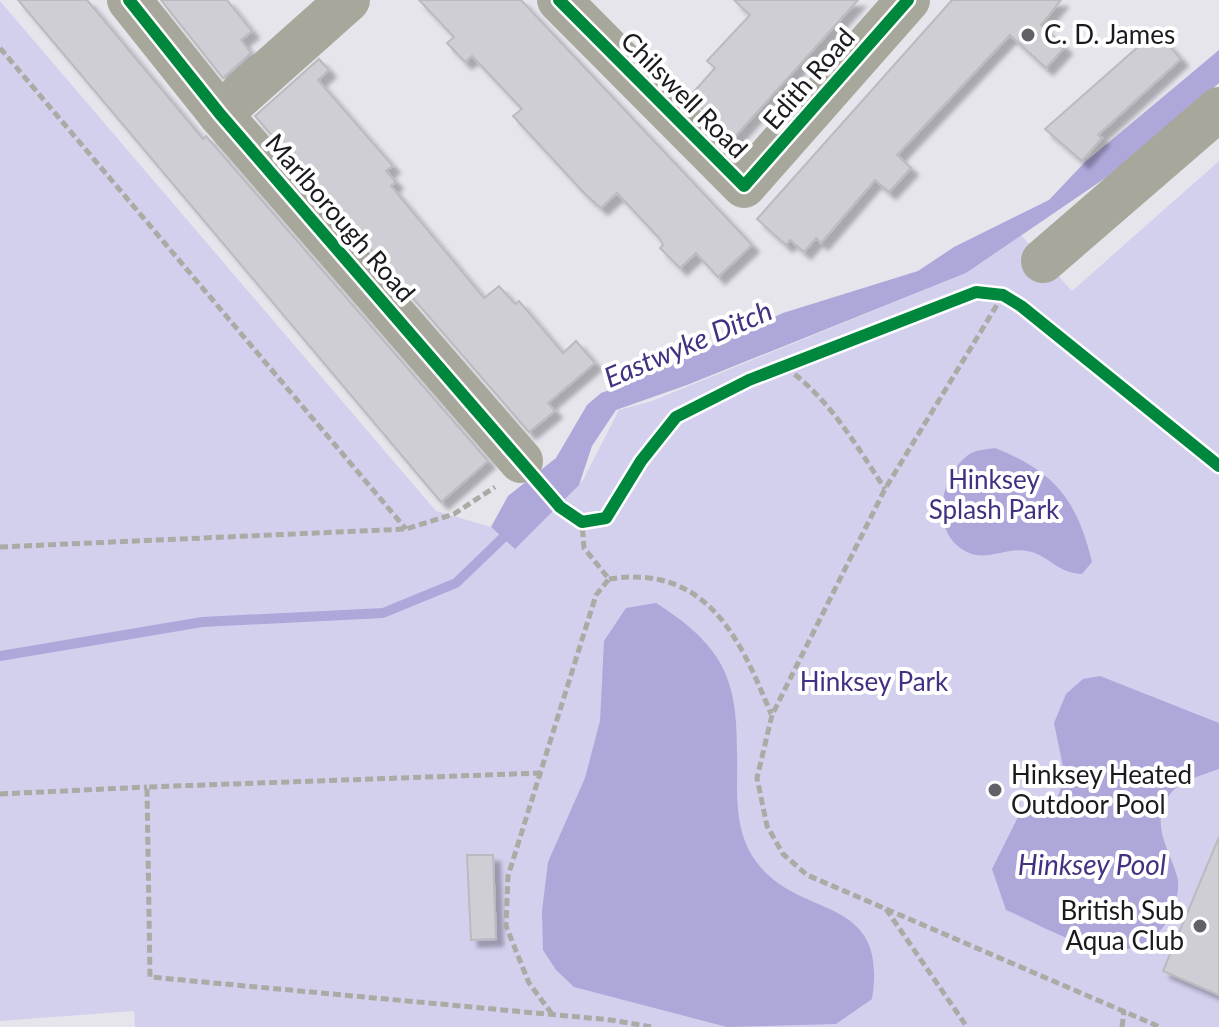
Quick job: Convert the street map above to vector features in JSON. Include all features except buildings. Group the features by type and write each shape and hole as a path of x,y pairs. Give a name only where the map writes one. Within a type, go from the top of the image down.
{"street":[{"name":"Marlborough Road","path":"129,0 220,114 523,464"},
{"path":"220,114 348,0"},
{"name":"Chilswell Road","path":"559,0 744,186"},
{"name":"Edith Road","path":"744,186 908,0"},
{"path":"1043,261 1219,109"}],"path":[{"path":"0,48 406,529"},
{"path":"1043,261 1001,296 885,489 772,715 757,778 767,826 783,854 807,875 1160,1027"},
{"path":"779,369 799,361"},
{"path":"779,369 803,380 837,418 885,489"},
{"path":"0,547 406,529 454,514 523,464"},
{"path":"566,513 588,521 584,548 609,579"},
{"path":"553,1015 529,983 506,926 508,876 596,595 609,579 631,575 686,588 721,618 743,646 772,715"},
{"path":"0,794 541,773"},
{"path":"147,787 150,977 652,1027"},
{"path":"886,909 967,1027"},
{"path":"1122,1027 1124,1011"}],"green space":[{"name":"Hinksey Park","path":"0,1 436,511 491,527 515,548 583,480 619,410 652,401 966,273 1021,235 1072,291 1219,161 1219,1027 135,1027 134,1011 0,1021"}],"water":[{"path":"1219,50 1219,83 1120,168 966,273 687,385 616,410 592,446 579,485 515,549 491,527 508,496 556,458 587,405 601,393 783,313 918,271 954,247 1049,200 1084,163"},
{"path":"995,448 1016,457 1048,478 1071,505 1092,562 1082,574 1065,570 1027,551 982,556 967,552 955,543 943,518 946,488 960,462 971,453"},
{"path":"656,603 703,640 728,679 736,725 738,813 745,842 755,860 773,879 794,893 854,924 867,940 874,965 872,999 836,1024 727,1027 574,987 556,970 543,950 542,911 548,862 585,778 600,721 604,641 626,608"},
{"name":"Hinksey Pool","path":"1100,676 1219,723 1219,769 1180,785 1170,794 1161,815 1163,835 1178,882 1174,907 1166,923 1150,940 1132,948 1111,950 1068,938 1006,910 992,869 1019,815 1057,799 1065,776 1054,723 1066,694 1083,679"}],"waterway":[{"name":"Eastwyke Ditch","path":"0,656 202,622 383,613 456,583 511,530"}],"cycle path":[{"path":"129,0 220,114 560,507 582,522 606,518 641,461 676,417 749,380 976,292 1003,295 1021,306 1219,466"},
{"path":"559,0 744,186 908,0"}],"place":[{"name":"C. D. James","path":"1028,35"},
{"name":"Hinksey Heated Outdoor Pool","path":"995,790"},
{"name":"British Sub Aqua Club","path":"1200,926"}],"park label":[{"name":"Hinksey Splash Park","path":"994,495"}]}
